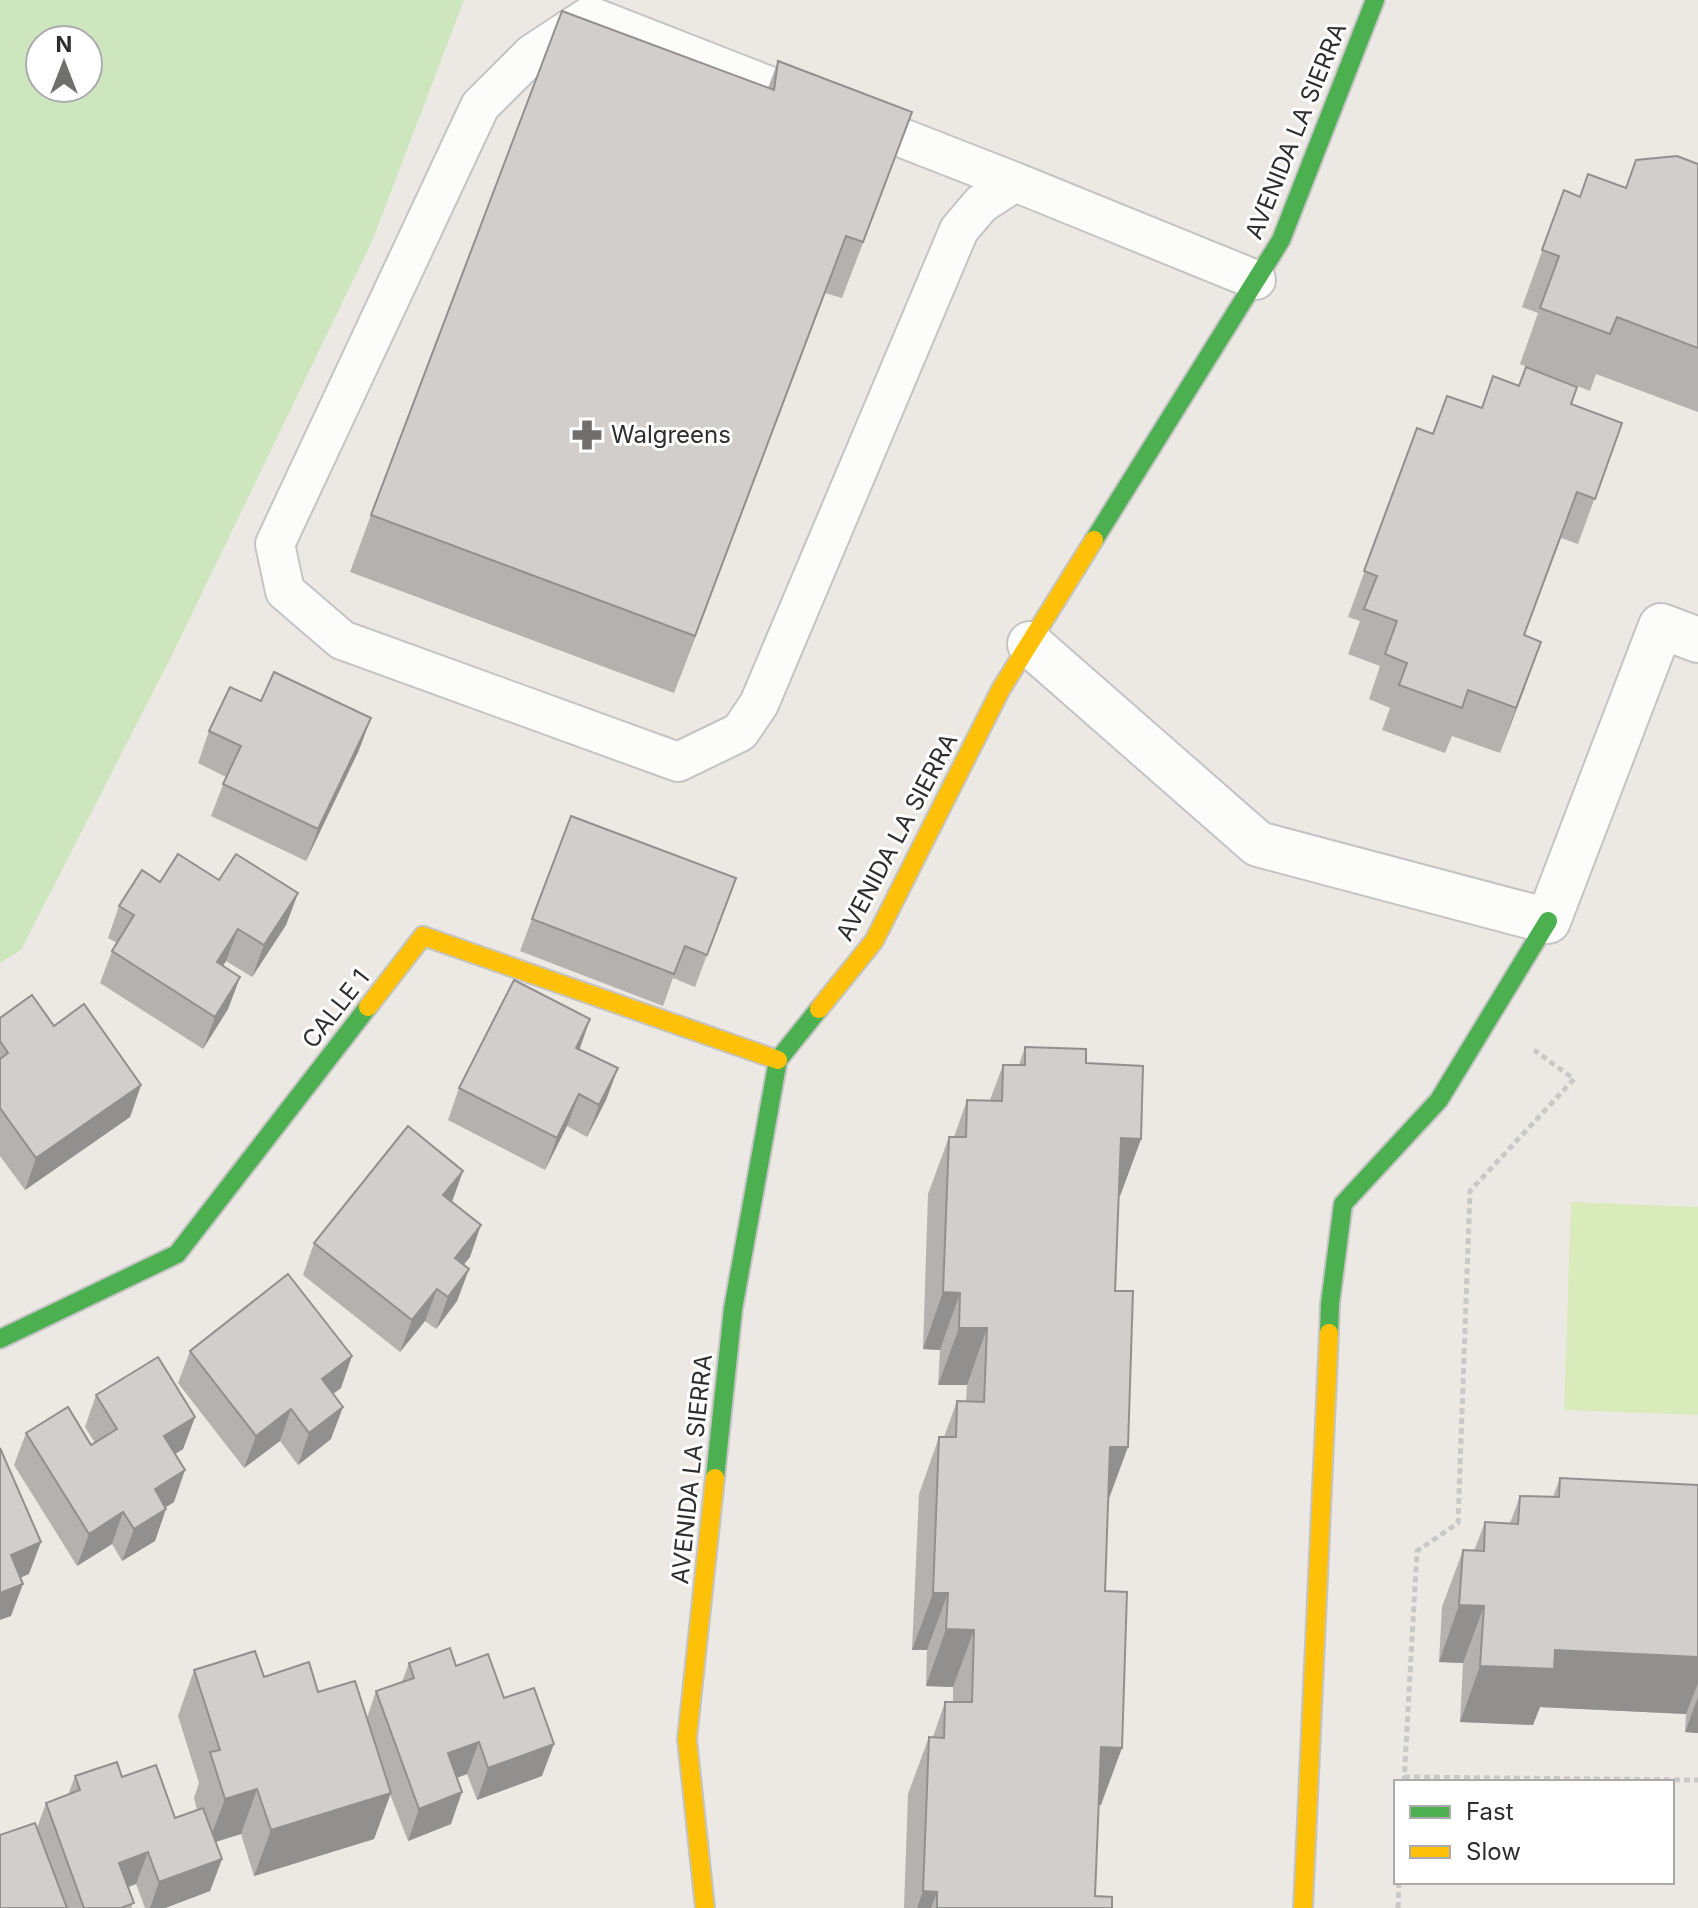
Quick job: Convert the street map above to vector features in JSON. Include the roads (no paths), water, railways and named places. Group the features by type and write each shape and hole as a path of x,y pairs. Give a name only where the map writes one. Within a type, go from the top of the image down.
{"street":[{"name":"AVENIDA LA SIERRA","path":"705,1908 687,1739 733,1309 778,1060 874,941 1001,689 1281,240 1375,0"},
{"path":"1303,1908 1330,1304 1343,1204 1439,1100 1548,921 1661,626 1698,640"},
{"path":"1030,644 1258,844 1548,921"},
{"name":"CALLE 1","path":"0,1339 177,1254 423,936 778,1060"}],"lane":[{"path":"1015,182 981,204 959,230 759,704 740,732 678,762 342,640 285,591 275,544 480,106 532,54 590,16 1015,182 1256,280"}],"place":[{"name":"Walgreens","path":"587,435"}]}
